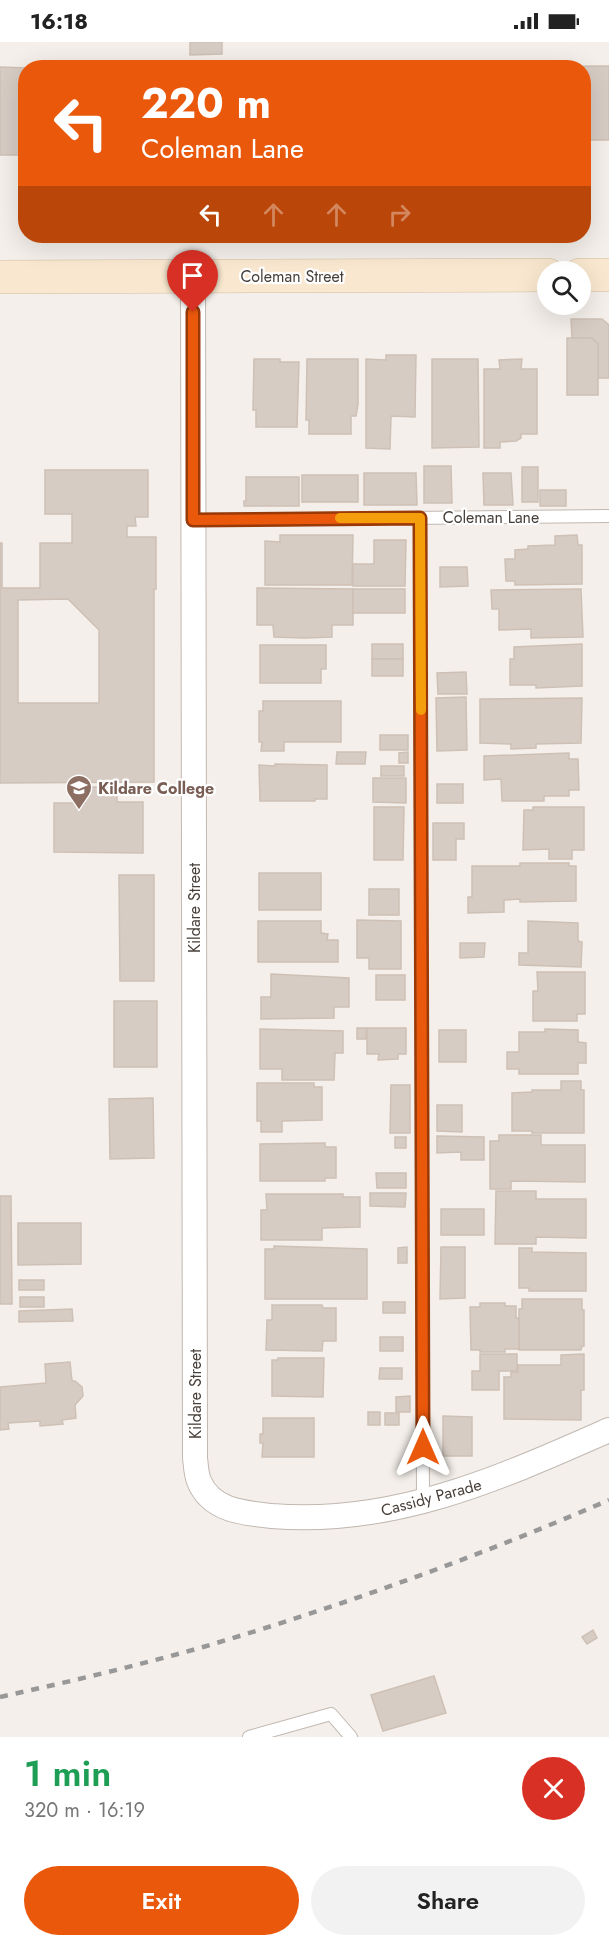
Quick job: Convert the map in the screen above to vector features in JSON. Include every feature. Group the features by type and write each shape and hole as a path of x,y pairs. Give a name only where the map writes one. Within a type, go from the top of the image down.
{"street":[{"name":"Coleman Street","path":"0,277 537,275"},
{"path":"591,275 609,275"},
{"name":"Kildare Street","path":"193,277 195,1458 198,1480 207,1495 223,1507 244,1514"},
{"name":"Cassidy Parade","path":"244,1514 285,1517 338,1516 394,1509 453,1494 504,1476 609,1430"}],"lane":[{"name":"Coleman Lane","path":"193,520 609,516"},
{"path":"420,518 423,1502"},
{"path":"249,1737 331,1714 351,1737"}],"building":[{"path":"190,42 222,42 222,54 190,55"},
{"path":"591,66 609,66 609,140 591,140"},
{"path":"0,67 18,68 18,155 0,155"},
{"path":"571,319 602,319 609,325 609,378 598,378 598,344 592,338 572,338"},
{"path":"567,338 592,338 598,344 598,395 567,395"},
{"path":"386,355 416,355 415,417 391,416 390,449 366,448 366,359 386,360"},
{"path":"254,359 299,362 297,427 256,427 256,410 253,410"},
{"path":"307,359 358,359 358,404 356,416 351,416 351,434 309,434 309,420 306,420"},
{"path":"432,359 478,359 479,447 432,448"},
{"path":"522,359 521,369 537,369 537,434 521,434 521,438 516,441 500,442 500,448 484,448 484,369 500,369 499,360"},
{"path":"424,466 451,466 452,503 424,503"},
{"path":"522,467 538,467 538,502 522,502"},
{"path":"45,470 148,470 148,517 135,517 136,526 127,526 127,537 156,537 154,782 0,783 0,543 2,543 2,588 40,588 40,543 72,543 72,514 45,514","holes":["68,599 99,630 99,703 18,703 18,600"]},
{"path":"364,473 416,473 417,505 364,505"},
{"path":"483,473 511,473 513,505 484,505"},
{"path":"302,475 358,475 358,502 302,502"},
{"path":"246,477 299,477 299,506 244,506"},
{"path":"540,490 566,490 566,506 540,506"},
{"path":"280,535 353,535 352,585 265,585 265,541 280,542"},
{"path":"577,535 578,545 582,545 582,584 515,585 515,581 506,581 505,559 515,559 515,550 528,549 528,546 555,545 555,536"},
{"path":"374,540 406,540 405,586 353,586 353,564 374,564"},
{"path":"440,567 467,567 468,586 440,587"},
{"path":"257,588 353,589 353,625 332,625 332,637 274,637 273,625 257,625"},
{"path":"353,589 405,589 405,613 353,613"},
{"path":"581,589 583,637 531,638 531,629 499,630 499,609 492,609 491,590"},
{"path":"372,644 403,644 403,659 372,659"},
{"path":"582,644 582,686 536,688 536,685 510,685 510,659 514,659 514,647"},
{"path":"260,645 326,645 326,669 321,669 321,683 260,683"},
{"path":"372,659 403,659 403,676 372,676"},
{"path":"466,672 467,694 438,694 437,673"},
{"path":"466,697 467,750 437,751 436,698"},
{"path":"582,698 581,743 536,744 536,748 511,749 511,744 480,743 480,699"},
{"path":"263,701 341,701 341,742 284,742 284,751 261,751 259,711 263,711"},
{"path":"380,735 408,735 408,750 380,750"},
{"path":"337,752 366,752 365,764 336,764"},
{"path":"408,752 408,763 399,763 399,753"},
{"path":"569,753 569,759 578,759 579,790 569,790 569,796 544,796 544,801 502,801 501,779 484,780 484,756"},
{"path":"275,764 327,765 327,799 260,801 259,765 275,766"},
{"path":"381,766 404,766 404,776 381,776"},
{"path":"373,778 406,778 406,803 373,802"},
{"path":"437,784 463,784 463,803 437,803"},
{"path":"85,787 117,787 117,802 143,802 143,853 54,852 54,803 85,803"},
{"path":"374,807 404,807 403,860 374,860"},
{"path":"533,807 584,807 584,850 572,850 572,859 549,859 549,849 523,850 524,810 533,810"},
{"path":"433,823 464,823 464,839 456,839 456,860 433,860"},
{"path":"520,863 569,863 569,866 576,866 576,901 504,900 504,912 468,913 468,897 472,897 472,866 520,866"},
{"path":"259,873 321,873 321,910 259,910"},
{"path":"119,875 154,875 154,981 120,981"},
{"path":"369,889 399,889 399,915 369,915"},
{"path":"357,920 401,921 401,969 369,969 369,958 357,958"},
{"path":"258,921 321,921 321,933 328,934 327,940 338,940 338,962 258,962"},
{"path":"528,921 578,923 578,941 582,942 581,967 519,965 519,953 528,953"},
{"path":"460,943 485,943 484,957 460,958"},
{"path":"537,972 585,972 585,1014 577,1014 577,1021 533,1021 533,991 538,991"},
{"path":"271,974 349,978 349,1007 334,1007 334,1018 261,1019 261,997 271,997"},
{"path":"376,975 405,975 405,1000 376,1000"},
{"path":"114,1001 157,1001 157,1067 114,1067"},
{"path":"357,1028 366,1028 366,1039 357,1039"},
{"path":"367,1028 406,1028 406,1054 398,1054 398,1059 378,1060 379,1054 367,1054"},
{"path":"260,1029 343,1031 343,1053 335,1053 334,1080 282,1080 282,1069 260,1069"},
{"path":"545,1029 578,1030 578,1042 586,1043 586,1063 578,1063 578,1074 519,1074 519,1069 507,1069 507,1052 519,1052 519,1032 545,1032"},
{"path":"439,1030 466,1030 466,1062 439,1062"},
{"path":"561,1081 581,1081 581,1090 584,1090 584,1133 512,1131 512,1093 561,1090"},
{"path":"257,1083 314,1083 314,1087 322,1087 322,1120 282,1121 282,1132 261,1132 261,1121 257,1121"},
{"path":"391,1085 410,1085 410,1133 390,1133"},
{"path":"153,1098 154,1158 110,1159 109,1099"},
{"path":"437,1105 462,1105 462,1132 437,1131"},
{"path":"499,1135 541,1135 541,1145 585,1145 585,1182 511,1181 511,1189 490,1189 490,1141 499,1141"},
{"path":"437,1136 484,1137 484,1160 461,1160 461,1152 437,1153"},
{"path":"395,1137 406,1137 406,1148 395,1148"},
{"path":"325,1143 325,1147 336,1147 336,1178 325,1178 325,1181 260,1181 260,1144"},
{"path":"376,1173 406,1173 406,1188 377,1188"},
{"path":"496,1191 536,1191 536,1199 586,1199 586,1238 536,1237 536,1244 495,1244"},
{"path":"370,1193 406,1193 405,1207 370,1206"},
{"path":"266,1194 343,1194 343,1197 360,1197 360,1227 322,1228 322,1240 261,1240 261,1210 267,1210"},
{"path":"0,1196 11,1196 12,1304 0,1304"},
{"path":"441,1209 484,1209 484,1235 441,1235"},
{"path":"18,1223 81,1223 81,1264 18,1265"},
{"path":"274,1246 367,1249 367,1299 265,1299 265,1249 274,1249"},
{"path":"407,1247 407,1263 398,1263 398,1248"},
{"path":"441,1247 465,1247 465,1298 440,1299"},
{"path":"519,1248 532,1248 532,1252 586,1253 586,1291 529,1291 529,1288 519,1288"},
{"path":"19,1280 44,1280 44,1290 19,1290"},
{"path":"20,1297 44,1297 44,1307 20,1307"},
{"path":"522,1299 582,1299 584,1346 581,1350 519,1350 519,1309 522,1309"},
{"path":"383,1302 405,1302 405,1313 383,1313"},
{"path":"480,1303 505,1303 505,1306 516,1306 516,1318 519,1318 519,1349 505,1349 505,1352 471,1350 470,1307 480,1307"},
{"path":"272,1305 322,1305 323,1308 336,1308 336,1341 323,1341 322,1351 266,1350 267,1320 272,1320"},
{"path":"72,1309 73,1321 19,1322 19,1311"},
{"path":"380,1337 403,1337 403,1351 380,1351"},
{"path":"480,1354 517,1354 517,1371 499,1371 499,1390 472,1390 472,1371 480,1371"},
{"path":"584,1354 581,1420 504,1419 504,1377 511,1377 511,1372 518,1372 518,1365 561,1365 561,1355"},
{"path":"278,1358 324,1358 323,1397 272,1396 272,1360 278,1360"},
{"path":"70,1362 72,1381 82,1387 83,1396 75,1405 76,1418 62,1420 63,1424 40,1426 40,1421 8,1423 9,1429 0,1430 0,1387 46,1383 45,1364"},
{"path":"380,1368 402,1368 402,1379 379,1379"},
{"path":"410,1396 410,1412 396,1412 396,1397"},
{"path":"368,1412 380,1412 380,1425 368,1425"},
{"path":"385,1413 399,1413 399,1425 385,1425"},
{"path":"443,1416 472,1417 472,1456 443,1456"},
{"path":"263,1418 314,1418 314,1457 262,1457 263,1443 260,1443 260,1434 263,1434"},
{"path":"593,1630 597,1638 587,1644 582,1637"},
{"path":"434,1676 446,1713 383,1731 371,1695"}],"railway":[{"path":"0,1697 178,1654 307,1615 459,1561 609,1500"}],"slow traffic":[{"path":"340,518 420,518 421,710"}],"place":[{"name":"Kildare College","path":"79,811"}],"route":[{"path":"193,312 193,520 420,518 423,1447"}]}
